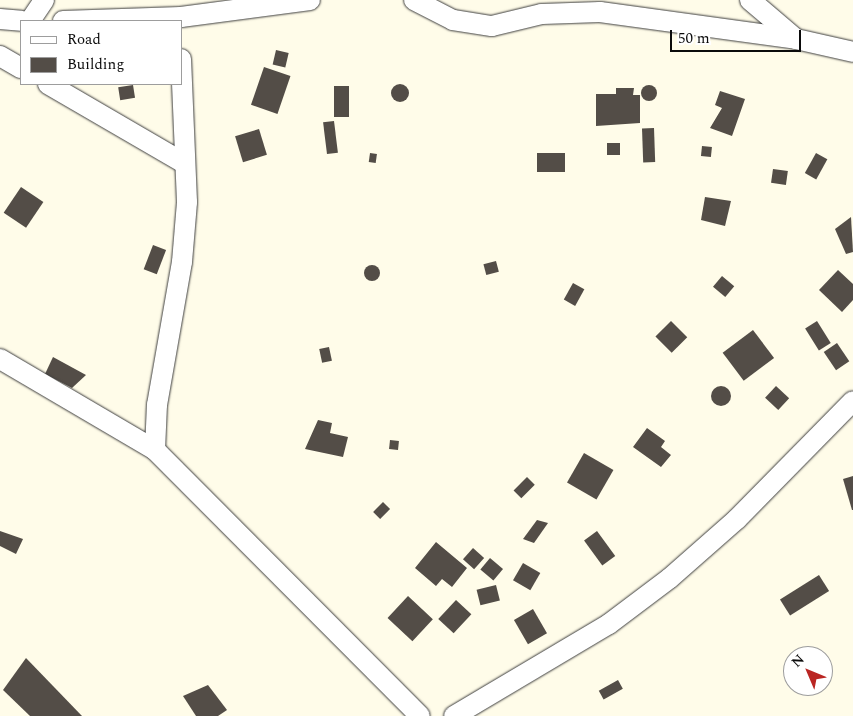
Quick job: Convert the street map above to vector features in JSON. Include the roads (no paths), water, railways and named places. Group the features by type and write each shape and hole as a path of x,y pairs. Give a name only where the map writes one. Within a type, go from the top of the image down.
{"street":[{"path":"31,20 44,0"},
{"path":"122,20 181,19 310,0"},
{"path":"414,0 453,20 492,26 542,14 600,12 796,38 853,52"},
{"path":"750,0 796,38"},
{"path":"0,19 20,21"},
{"path":"0,56 20,67"},
{"path":"50,85 182,162"},
{"path":"155,450 157,405 182,262 188,202 182,162 181,85"},
{"path":"0,359 155,450 420,716"},
{"path":"454,716 609,624 670,578 737,519 853,401"}]}
